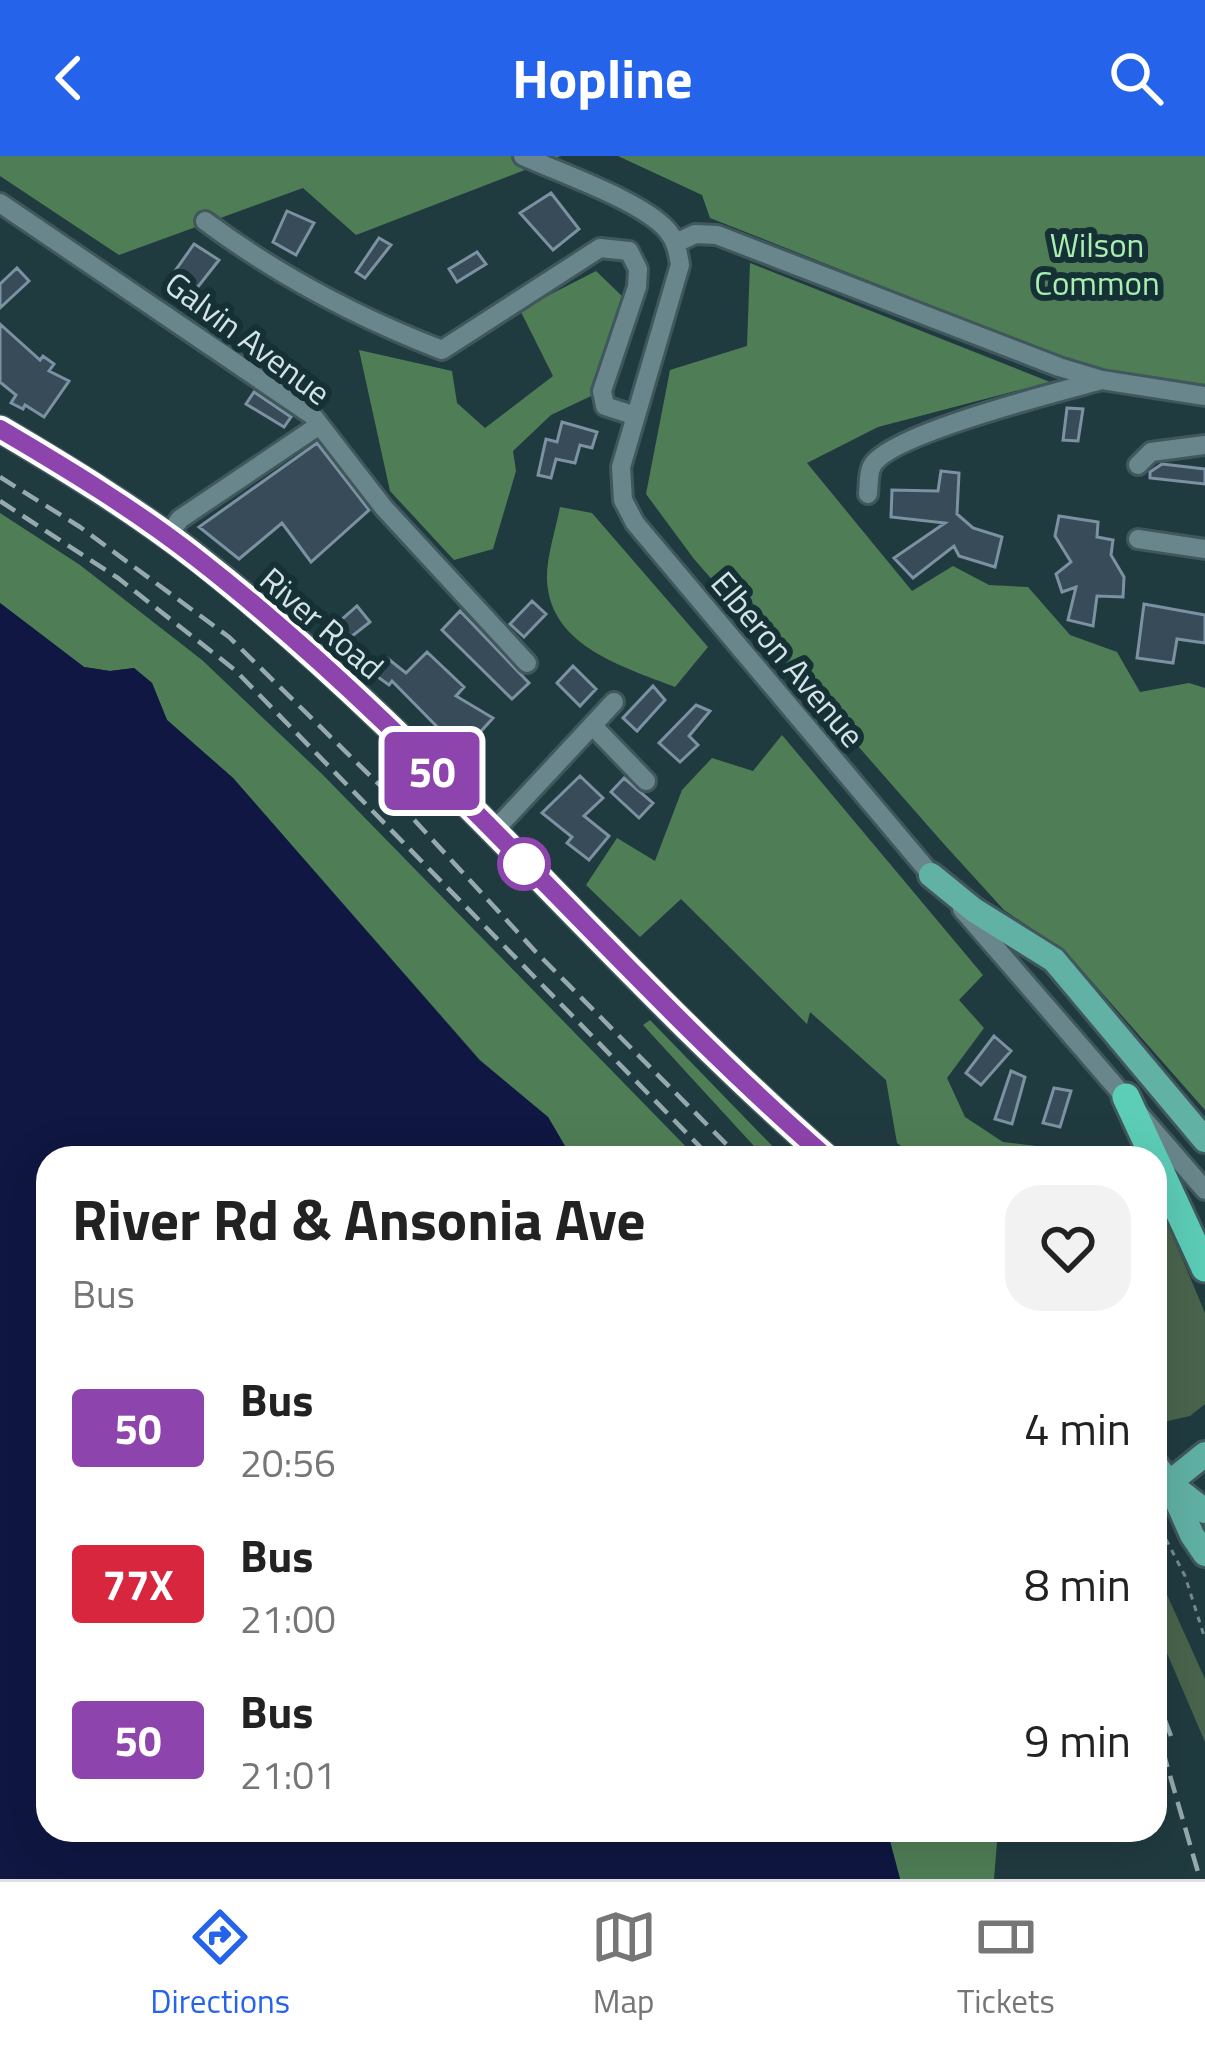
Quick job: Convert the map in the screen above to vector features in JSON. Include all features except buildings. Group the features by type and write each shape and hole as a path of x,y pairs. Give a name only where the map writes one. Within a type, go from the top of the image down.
{"highway":[{"path":"1126,1096 1149,1146"},
{"path":"1167,1185 1205,1268"}],"main road":[{"name":"River Road","path":"0,429 200,560 374,712 716,1057 814,1146"},
{"path":"931,875 974,910 1054,959 1205,1140"},
{"path":"1167,1471 1205,1454"},
{"path":"1167,1477 1205,1510"},
{"path":"1167,1483 1205,1554"}],"street":[{"path":"523,156 638,208 665,227 676,243 695,234 717,235 1059,367 1102,380 1205,396"},
{"name":"Galvin Avenue","path":"0,203 312,415 385,508 527,663"},
{"path":"206,221 284,276 362,319 442,350 600,248 629,251 638,268 637,287 602,391 604,406 636,416"},
{"name":"Elberon Avenue","path":"676,243 680,265 621,467 620,484 635,523 931,875 1205,1190"},
{"path":"868,494 871,467 887,450 1001,408 1102,380"},
{"path":"167,537 180,520 318,426"},
{"path":"1138,465 1151,452 1205,445"},
{"path":"1138,539 1205,549"},
{"path":"493,832 614,701"},
{"path":"593,726 646,781"}],"path":[{"path":"1167,1541 1185,1576 1205,1639"}],"green space":[{"path":"0,156 561,156 356,235 303,188 119,255 0,176"},
{"name":"Wilson Common","path":"618,156 1205,156 1205,396 1097,371 710,218 702,195"},
{"path":"750,263 1050,382 878,427 807,463 912,591 953,566 989,585 1028,587 1070,635 1117,652 1140,692 1189,683 1205,688 1205,1110 1065,951 1004,910 943,843 694,559 646,494 670,370 747,346"},
{"path":"596,271 623,297 591,396 551,415 513,451 516,471 493,549 454,560 390,491 359,350 452,371 457,403 485,428 553,376 520,310"},
{"path":"560,507 592,513 708,647 675,687 593,651 561,622 547,580"},
{"path":"0,513 80,565 202,660 322,774 685,1146 565,1146 548,1117 480,1060 233,778 167,720 152,683 134,668 84,667 0,603"},
{"path":"782,735 983,975 959,1000 984,1028 947,1078 965,1117 1003,1142 1035,1146 901,1146 886,1080 810,1012 807,1024 681,899 640,937 586,885 617,838 655,861 682,790 712,758 753,771"},
{"path":"650,1020 772,1146 754,1146 643,1025"},
{"path":"1167,1223 1205,1313 1205,1404 1190,1416 1167,1421"},
{"path":"1167,1595 1205,1679 1205,1742 1167,1653"},
{"path":"890,1842 997,1842 994,1879 900,1879"}],"shaded area":[{"path":"0,603 84,667 134,668 152,683 167,720 233,778 479,1060 548,1117 565,1146 36,1146 36,1842 890,1842 900,1879 0,1879"}],"railway":[{"path":"0,477 80,527 229,637 405,810 535,951 728,1146"},
{"path":"0,501 118,578 235,670 699,1146"},
{"path":"1167,1726 1171,1736"},
{"path":"1167,1765 1200,1879"}],"bus line":[{"name":"50","path":"0,429 200,560 374,712 716,1057 813,1146"}]}
